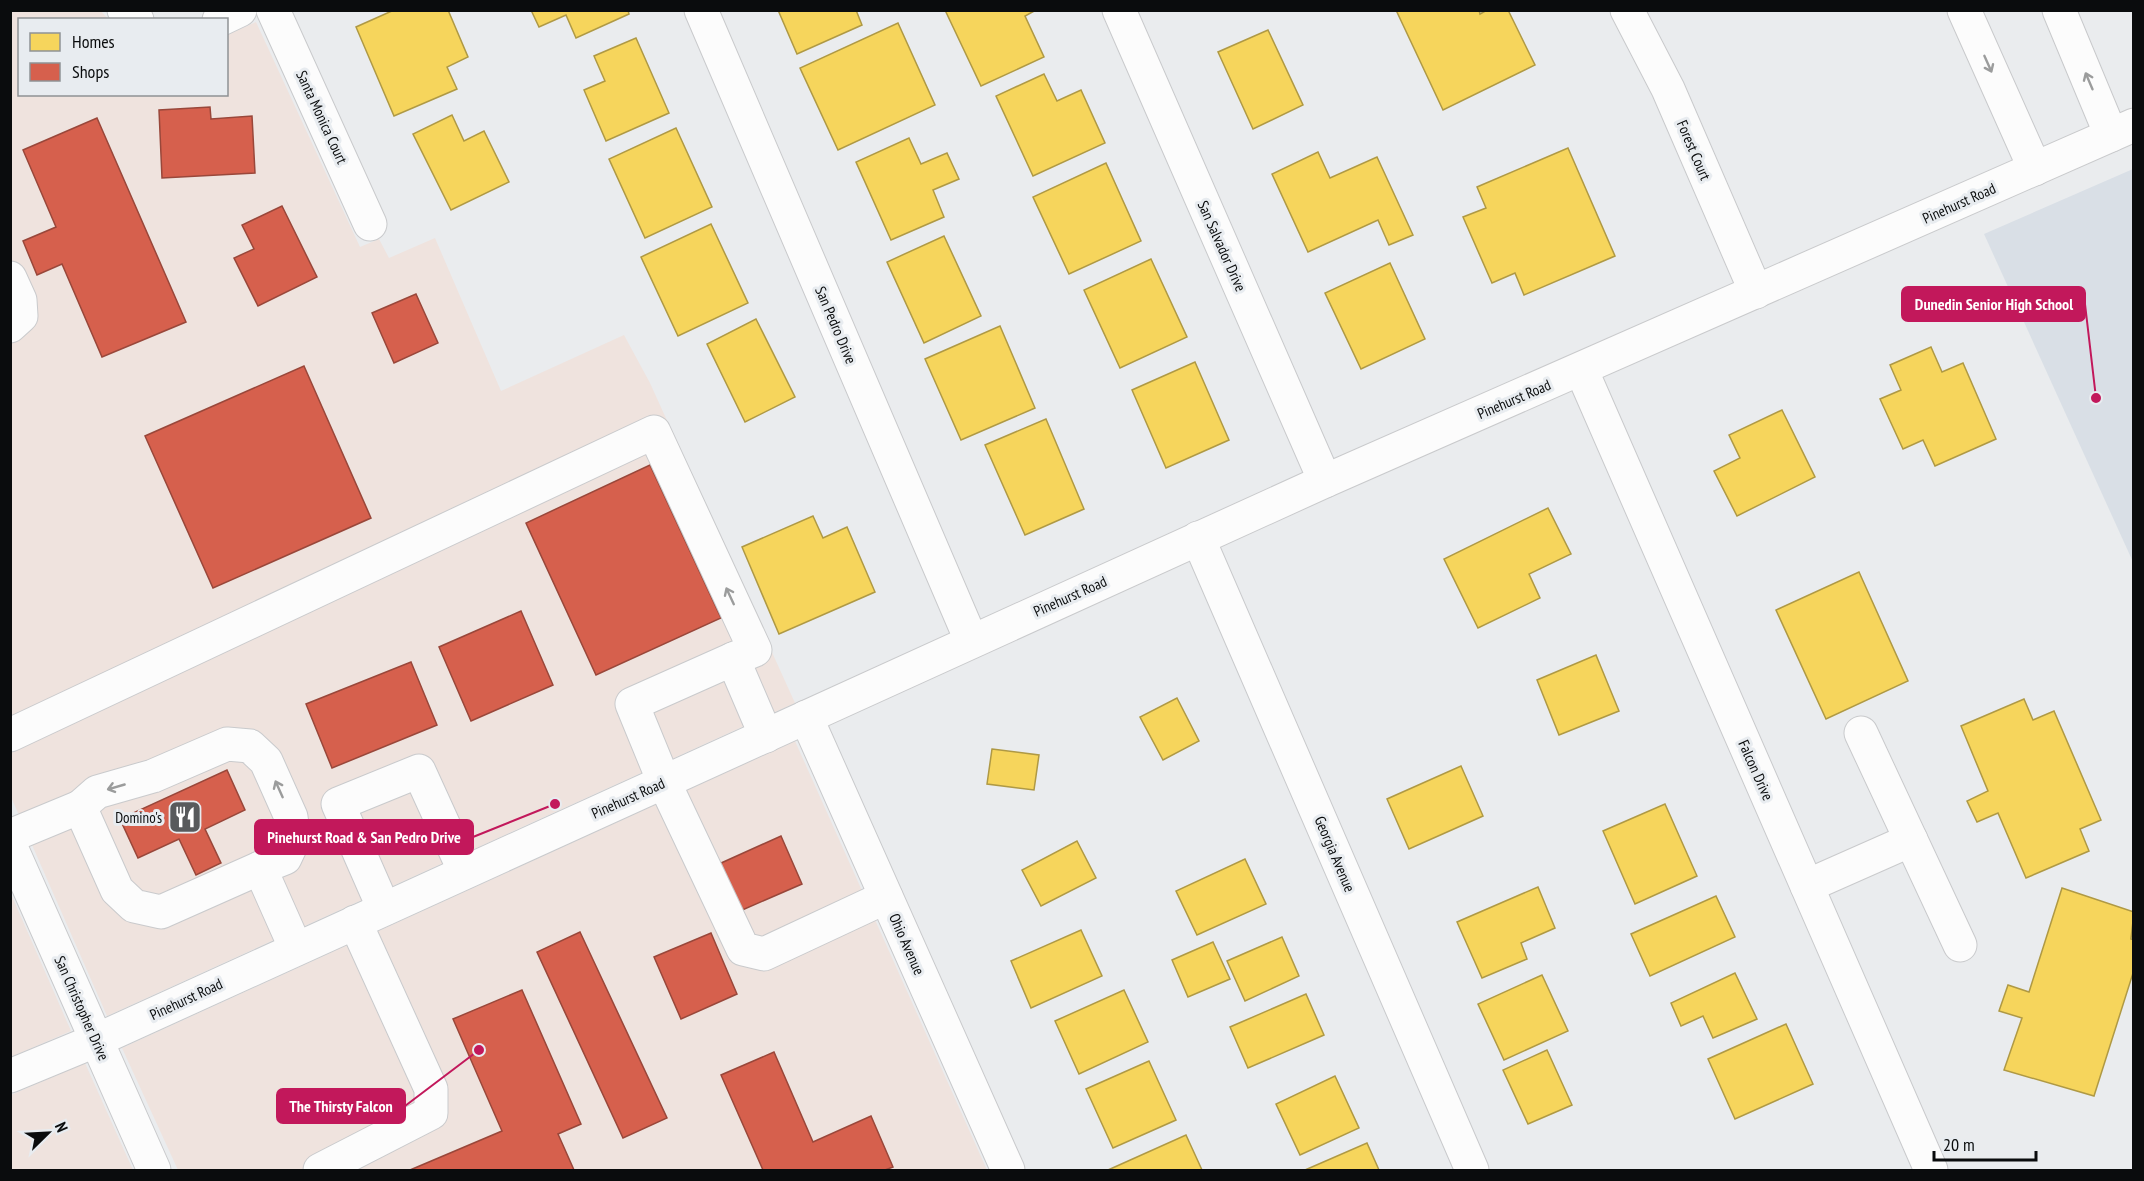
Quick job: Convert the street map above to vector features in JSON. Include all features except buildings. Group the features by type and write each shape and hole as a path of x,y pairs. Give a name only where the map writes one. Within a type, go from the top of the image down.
{"street":[{"path":"223,18 240,10"},
{"name":"Santa Monica Court","path":"273,10 370,224"},
{"name":"San Pedro Drive","path":"701,10 971,640"},
{"name":"San Salvador Drive","path":"1119,10 1325,481"},
{"name":"Forest Court","path":"1627,10 1668,88 1756,292"},
{"path":"1964,10 2035,169"},
{"path":"2059,10 2122,130"},
{"name":"Pinehurst Road","path":"10,1076 96,1040 766,736 971,640 1325,481 2122,130"},
{"path":"10,278 20,300 21,316 10,326"},
{"name":"Falcon Drive","path":"1581,369 1931,1170"},
{"path":"10,735 654,432 744,654 766,736"},
{"name":"Georgia Avenue","path":"1198,538 1472,1170"},
{"path":"744,654 632,704 664,782 743,949 764,954 886,897"},
{"name":"Ohio Avenue","path":"806,717 1008,1170"},
{"path":"1861,733 1960,945"},
{"path":"10,836 80,807 97,792 153,776 227,744 250,746 266,761 291,818 294,839 285,858 161,912 134,906 117,890 80,807"},
{"path":"384,909 339,804 419,771 465,872"},
{"path":"1807,886 1911,840"},
{"name":"San Christopher Drive","path":"10,845 154,1170"},
{"path":"260,868 296,949"},
{"path":"320,1170 432,1113 431,1089 355,922"}],"shaded area":[{"path":"10,11 101,11 107,18 18,18 18,96 228,96 228,35 256,22 360,247 379,239 389,258 435,238 501,391 624,335 650,383 795,703 107,1016 11,797"},
{"path":"2133,169 2133,562 1984,234"},
{"path":"795,741 987,1170 178,1170 122,1048"},
{"path":"11,894 71,1031 10,1057"},
{"path":"85,1063 133,1170 11,1170 11,1095"}],"place":[{"name":"Dunedin Senior High School","path":"2096,398"},
{"name":"Pinehurst Road & San Pedro Drive","path":"555,804"},
{"name":"Domino's","path":"185,817"},
{"name":"The Thirsty Falcon","path":"479,1050"}]}
